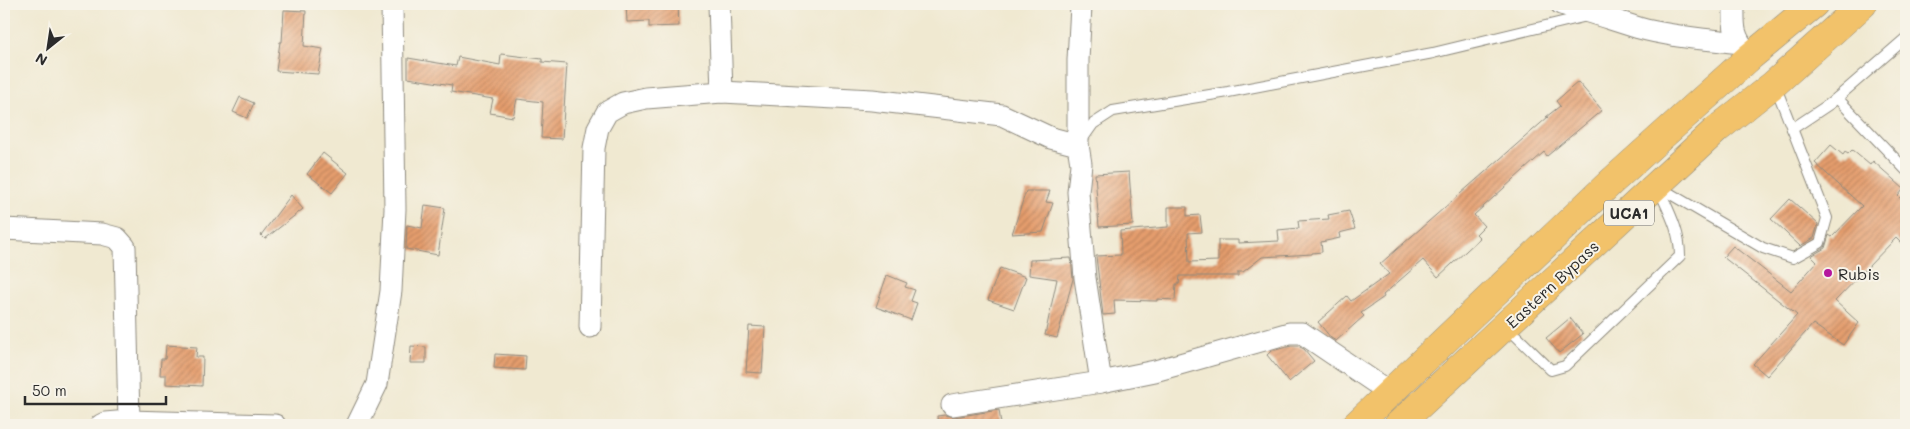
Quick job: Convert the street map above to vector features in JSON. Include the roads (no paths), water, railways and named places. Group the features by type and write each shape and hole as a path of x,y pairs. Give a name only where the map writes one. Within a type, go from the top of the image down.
{"main road":[{"name":"Eastern Bypass","path":"1356,425 1610,183 1745,49 1814,4"},
{"name":"Eastern Bypass","path":"1398,425 1716,130 1774,84 1863,4"}],"street":[{"path":"357,425 377,384 391,290 395,208 392,4"},
{"path":"719,4 722,92"},
{"path":"1083,4 1081,6 1078,43 1078,145 1081,164 1078,192 1084,278 1101,382"},
{"path":"1561,4 1640,28 1745,49"},
{"path":"1734,4 1734,33 1745,49"},
{"path":"590,327 594,148 598,128 607,112 623,103 646,98 722,92 872,100 1002,115 1051,138 1078,145"},
{"path":"4,229 102,234 117,238 125,247 128,421"},
{"path":"952,405 1101,382 1156,371 1289,333 1302,333 1389,392"},
{"path":"101,425 128,421 275,425"}],"lane":[{"path":"1078,145 1093,124 1113,111 1433,54 1598,14"},
{"path":"1792,129 1837,98 1906,38"},
{"path":"1657,186 1763,248 1793,258 1820,243 1827,218 1774,84"},
{"path":"1837,98 1906,170"},
{"path":"1506,326 1551,370 1565,366 1680,256 1680,242 1676,226 1657,186"}],"place":[{"name":"Rubis","path":"1828,273"}]}
